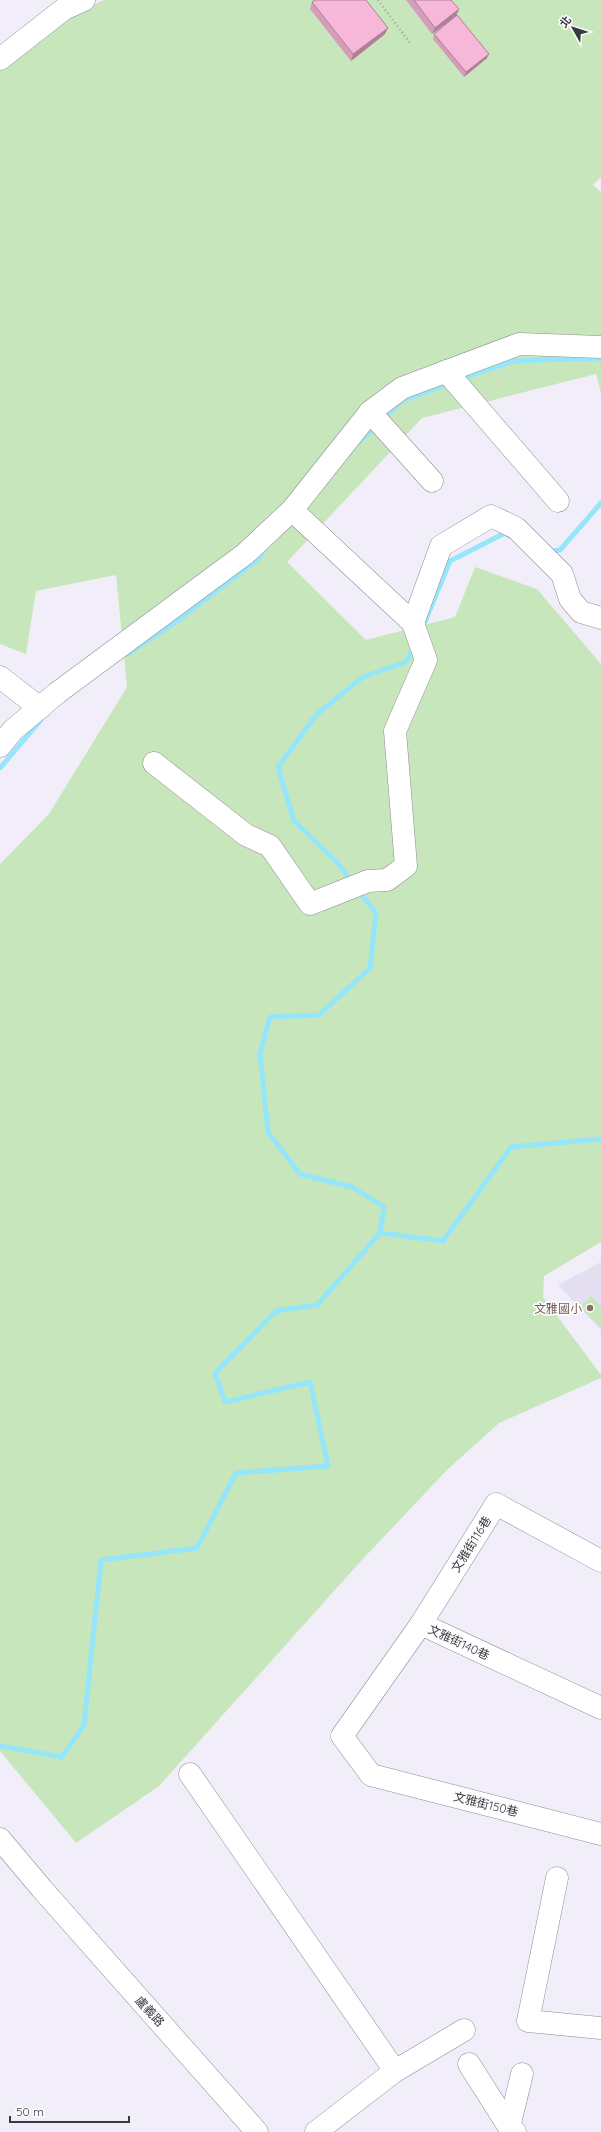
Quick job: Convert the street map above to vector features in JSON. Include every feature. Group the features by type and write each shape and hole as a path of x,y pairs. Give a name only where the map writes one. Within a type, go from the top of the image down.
{"street":[{"path":"0,59 64,9 84,0"},
{"path":"0,746 13,730 40,708 245,554 295,513 402,388 452,378 519,344 593,348 601,347"},
{"path":"452,378 558,501"},
{"path":"377,419 432,481"},
{"path":"154,762 246,835 270,846 310,904 368,881 387,880 406,866 395,731 426,660 417,633 295,513"},
{"path":"417,633 441,546 490,516 516,528 562,574 570,599 581,612 601,618"},
{"path":"0,677 40,708"},
{"name":"文雅街116巷","path":"421,1624 496,1504 601,1561"},
{"name":"文雅街140巷","path":"371,1775 342,1736 421,1624 601,1708"},
{"path":"190,1774 395,2071"},
{"name":"文雅街150巷","path":"371,1775 601,1834"},
{"name":"盧義路","path":"0,1839 42,1890 258,2132"},
{"path":"557,1878 528,2021 601,2028"},
{"path":"316,2132 395,2071 464,2030"},
{"path":"469,2064 512,2130"},
{"path":"512,2130 522,2074"}],"path":[{"path":"378,0 410,43"}],"shaded area":[{"name":"文雅國小","path":"601,1262 601,1330 558,1285"}],"green space":[{"path":"104,0 601,0 601,177 593,185 601,192 601,393 596,374 422,418 287,562 366,640 455,617 475,567 537,589 601,664 601,1242 544,1276 543,1297 601,1375 601,1378 499,1423 447,1470 360,1562 159,1786 76,1843 0,1751 0,864 49,814 127,687 116,575 36,591 26,654 0,644 0,70 67,16"},
{"path":"591,1296 601,1307 601,1328 580,1307"}],"building":[{"path":"315,0 366,0 388,28 353,54 312,2"},
{"path":"414,0 451,0 459,9 435,28"},
{"path":"457,15 489,54 466,72 434,34"}],"waterway":[{"path":"461,379 513,361 601,358"},
{"path":"383,419 402,401 450,383"},
{"path":"358,443 376,426"},
{"path":"548,552 560,550 601,503"},
{"path":"422,629 450,561 505,533 509,536"},
{"path":"128,654 173,624 257,560 266,548"},
{"path":"352,882 336,861 294,821 278,767 316,715 363,677 406,662 414,646"},
{"path":"0,768 41,720"},
{"path":"358,890 376,913 370,968 319,1015 270,1017 260,1053 268,1132 300,1174 352,1187 384,1207 380,1233"},
{"path":"0,1746 62,1757 84,1725 101,1560 197,1548 236,1473 328,1466 310,1382 225,1402 215,1373 276,1311 317,1305 380,1233 443,1241 511,1147 601,1139"}],"place":[{"name":"文雅國小","path":"590,1308"}]}
